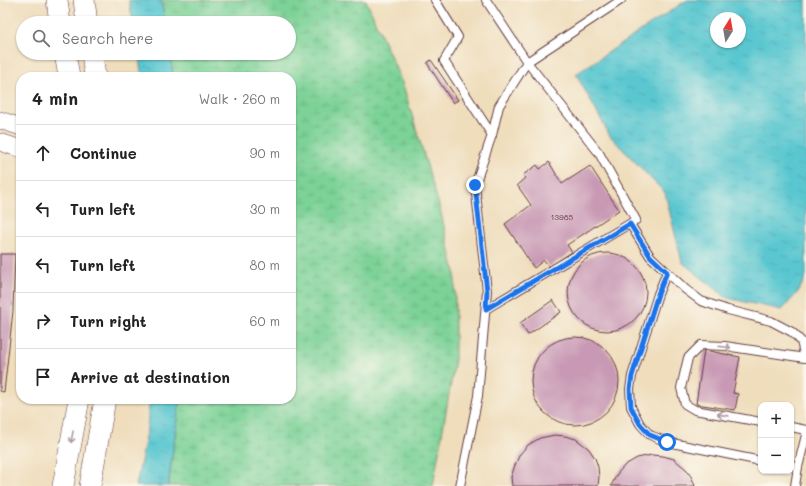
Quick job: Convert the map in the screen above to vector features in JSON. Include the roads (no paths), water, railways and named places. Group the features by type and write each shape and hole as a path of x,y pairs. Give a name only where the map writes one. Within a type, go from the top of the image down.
{"street":[{"path":"57,0 59,16"},
{"path":"84,0 86,16"},
{"path":"66,60 68,72"},
{"path":"93,60 94,72"},
{"path":"0,120 16,125"},
{"path":"0,142 16,147"},
{"path":"63,486 79,404"},
{"path":"90,486 104,404"}],"lane":[{"path":"435,0 458,37 444,61 492,135"},
{"path":"486,0 527,62 599,154 636,220 486,309"},
{"path":"460,486 478,396 487,291 475,185 492,135 499,106 527,62 621,0"},
{"path":"630,224 650,256 685,289 702,301 728,310 771,321 792,332 801,341 806,358 725,346 700,345 688,358 681,388 685,404 695,410 758,421"},
{"path":"667,272 658,294 632,376 630,389 631,407 640,424 650,435 667,442 758,460"},
{"path":"794,428 806,430"},
{"path":"795,486 794,466 806,435"}],"water":[{"path":"129,0 161,0 164,16 132,16"},
{"path":"687,0 806,0 806,277 798,292 782,310 727,298 682,262 665,193 610,136 576,74"},
{"path":"139,60 171,60 172,72 141,72"},
{"path":"149,404 179,404 168,486 136,486 146,436"}]}
